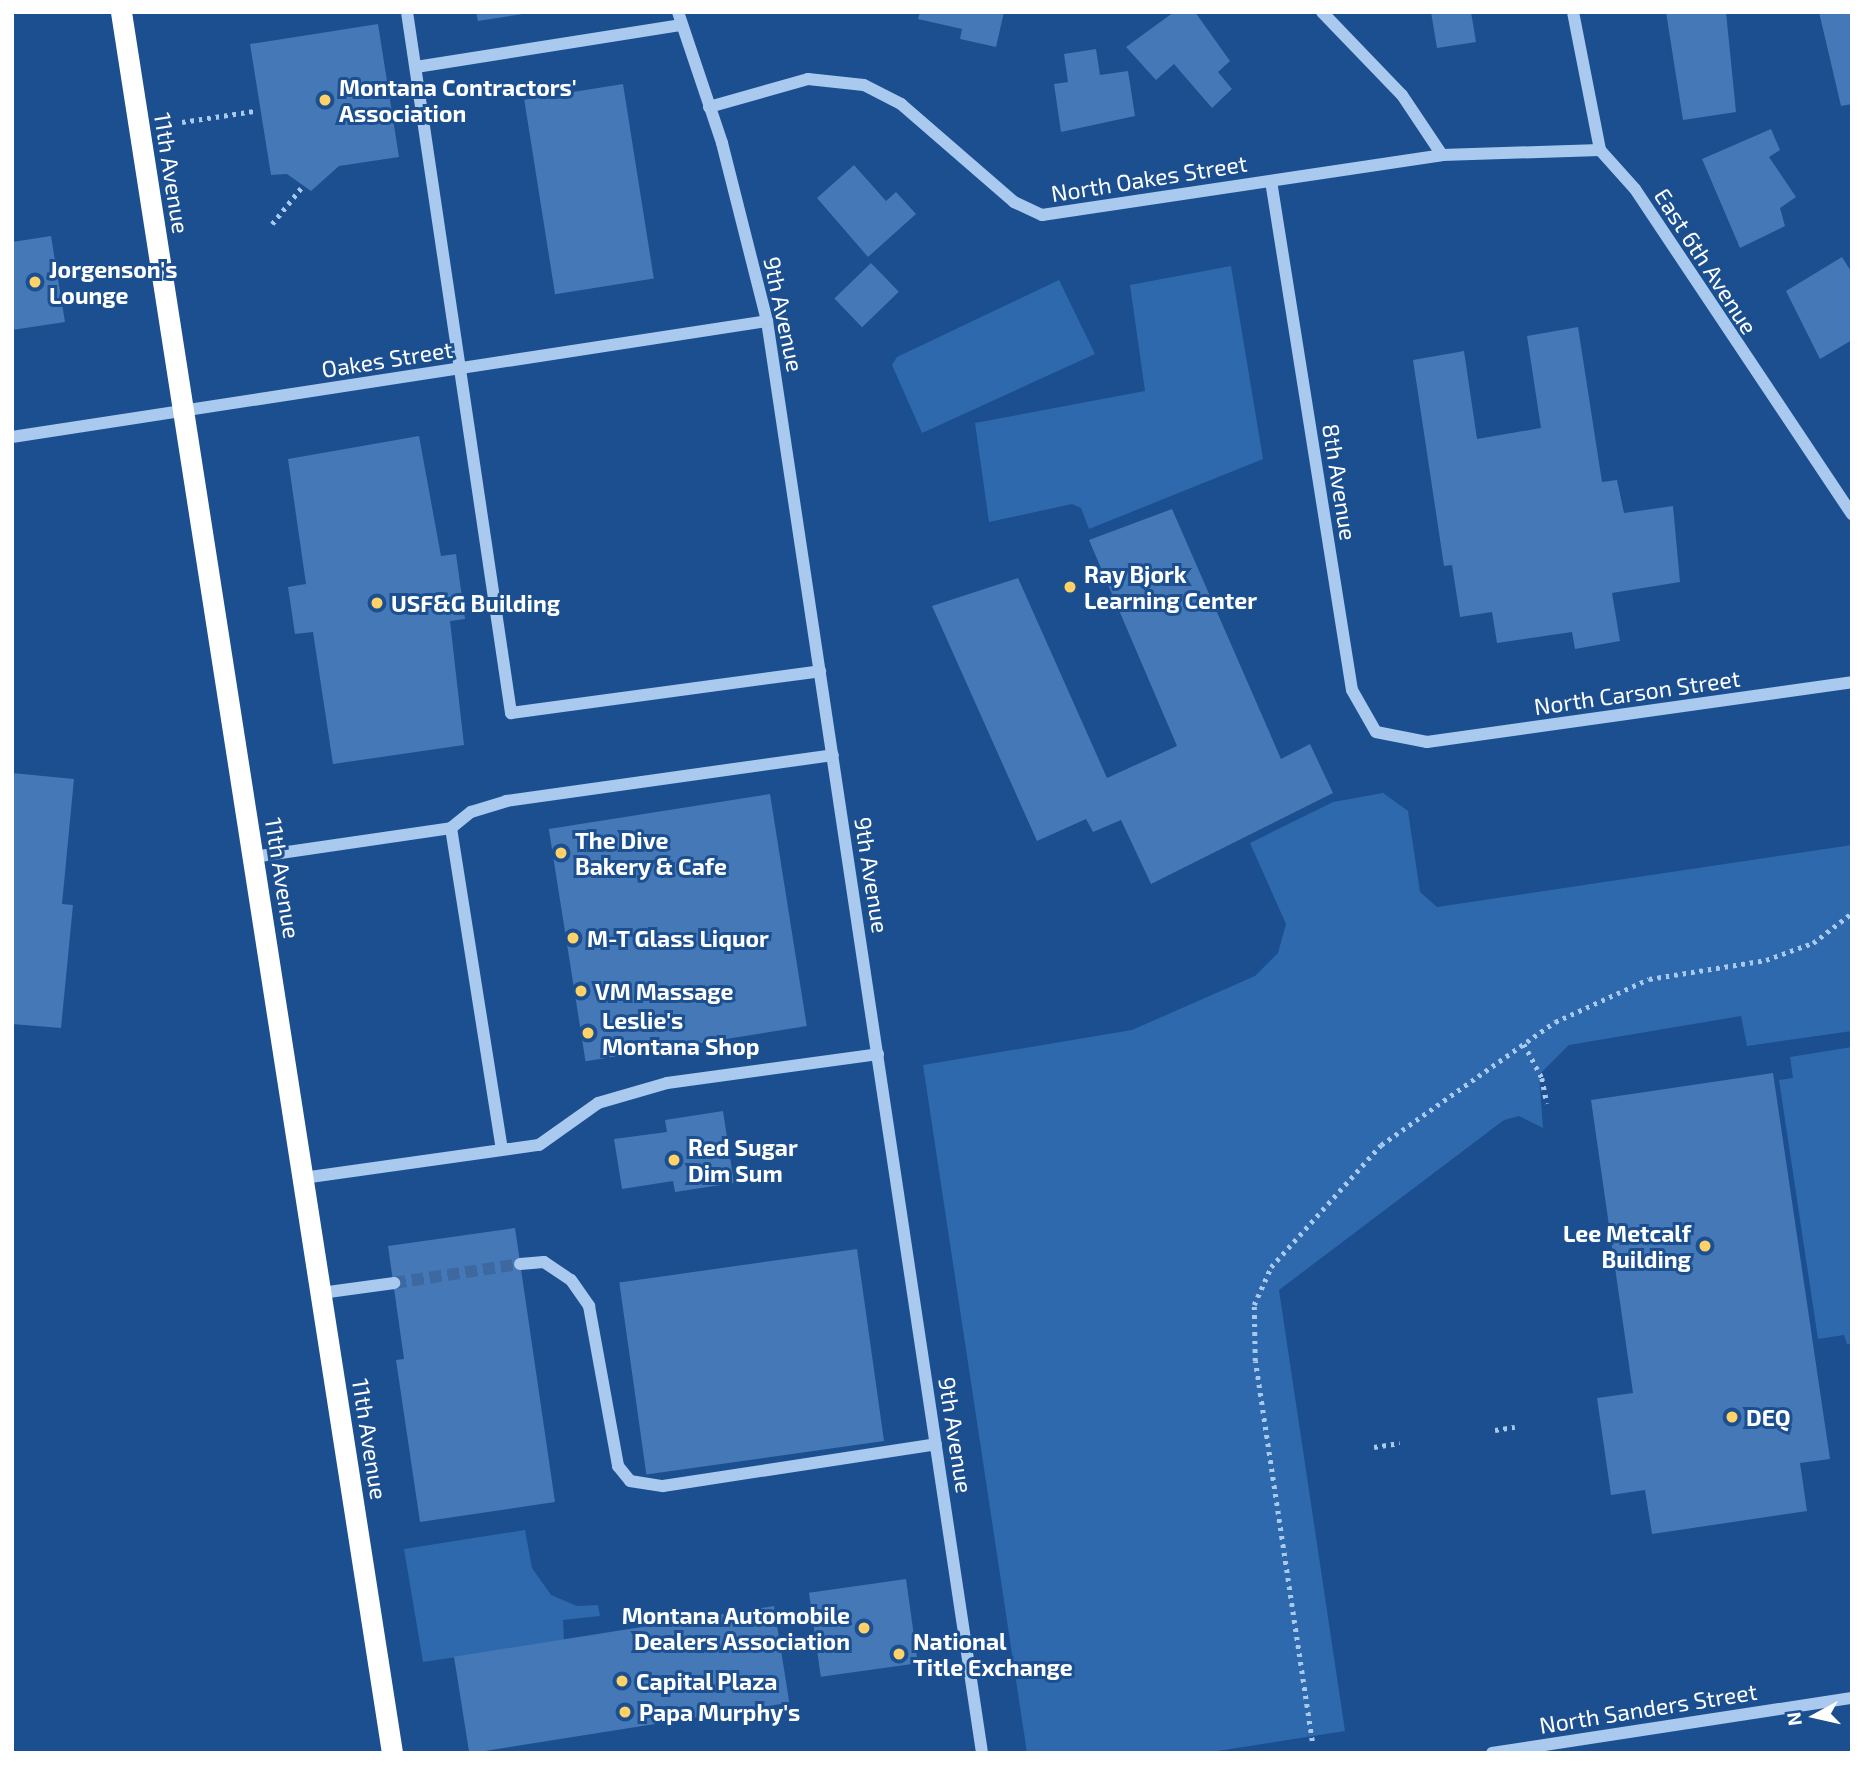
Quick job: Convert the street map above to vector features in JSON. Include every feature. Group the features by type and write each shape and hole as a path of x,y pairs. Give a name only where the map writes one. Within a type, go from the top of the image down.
{"highway":[{"name":"11th Avenue","path":"121,12 393,1753"}],"street":[{"path":"407,12 511,713 820,671"},
{"path":"1322,12 1402,95 1442,155"},
{"path":"1573,12 1600,150"},
{"path":"416,67 680,19"},
{"name":"9th Avenue","path":"680,19 709,107 768,321 982,1753"},
{"name":"North Oakes Street","path":"709,107 808,79 864,85 901,104 1014,202 1042,215 1442,155 1600,150"},
{"name":"East 6th Avenue","path":"1600,150 1635,189 1852,514"},
{"name":"8th Avenue","path":"1271,181 1352,690 1376,732 1427,742"},
{"name":"Oakes Street","path":"12,437 768,321"},
{"name":"North Carson Street","path":"1427,742 1852,682"},
{"path":"253,857 450,828 471,811 506,801 833,755"},
{"path":"450,828 502,1149"},
{"path":"303,1178 538,1145 598,1103 667,1083 877,1054"},
{"path":"520,1264 544,1262 571,1280 589,1306 618,1466 630,1481 663,1486 936,1444"},
{"path":"321,1293 394,1283"},
{"name":"North Sanders Street","path":"1492,1753 1556,1748 1852,1698"}],"path":[{"path":"182,122 254,111"},
{"path":"272,224 300,188"},
{"path":"1312,1741 1255,1361 1252,1325 1259,1287 1381,1144 1524,1044 1620,990 1669,974 1766,960 1813,943 1852,913"},
{"path":"1524,1044 1542,1077 1546,1104"},
{"path":"1495,1430 1514,1427"},
{"path":"1374,1447 1400,1444"}],"shaded area":[{"path":"1231,266 1263,459 1089,529 1081,508 1072,504 989,522 975,423 1145,391 1130,285"},
{"path":"1059,280 1095,354 922,433 892,365 897,357"},
{"path":"1383,793 1408,811 1420,892 1437,907 1852,845 1852,1031 1747,1046 1741,1016 1569,1045 1539,1075 1543,1128 1519,1116 1504,1120 1279,1290 1345,1731 1205,1753 1027,1753 923,1065 1132,1030 1255,976 1278,953 1286,924 1250,843 1333,802"},
{"path":"1852,1047 1852,1344 1847,1344 1844,1335 1818,1339 1779,1080 1793,1078 1790,1057"},
{"path":"525,1530 532,1568 551,1595 577,1606 598,1605 600,1616 563,1620 564,1641 423,1662 404,1549"}],"building":[{"path":"476,12 523,12 523,14 478,21"},
{"path":"920,12 1004,12 996,47 960,39 962,29 918,19"},
{"path":"1174,12 1195,12 1230,61 1218,72 1232,89 1212,108 1174,64 1156,80 1126,47"},
{"path":"1431,12 1471,12 1476,42 1437,48"},
{"path":"1666,12 1726,12 1736,112 1683,120"},
{"path":"1819,12 1852,12 1852,104 1841,106"},
{"name":"Montana Contractors' Association","path":"378,24 399,157 339,166 311,191 287,174 271,175 250,44"},
{"path":"1096,49 1100,75 1128,71 1135,116 1061,132 1054,84 1068,82 1064,54"},
{"path":"623,84 654,279 555,294 524,100"},
{"path":"1771,129 1780,150 1769,157 1796,197 1780,208 1785,226 1740,248 1702,159"},
{"path":"854,165 886,201 896,192 916,214 868,257 817,198"},
{"name":"Jorgenson's Lounge","path":"51,236 65,322 12,330 12,242"},
{"path":"1842,257 1852,273 1852,340 1820,359 1786,291"},
{"path":"871,263 899,292 862,327 834,298"},
{"path":"1578,327 1602,482 1617,480 1624,513 1673,506 1680,582 1612,593 1620,641 1575,649 1572,632 1497,643 1492,612 1460,617 1452,565 1444,566 1413,360 1464,351 1477,439 1541,428 1527,336"},
{"name":"USF&G Building","path":"419,436 441,556 456,554 465,619 450,621 464,745 333,764 313,632 295,634 288,587 306,584 288,459"},
{"path":"1172,509 1281,759 1310,744 1333,793 1151,884 1121,820 1093,832 1086,819 1037,841 932,606 1018,578 1107,778 1177,746 1089,540"},
{"path":"12,773 74,779 62,904 73,905 61,1028 12,1024"},
{"path":"770,794 807,1026 586,1061 549,829"},
{"name":"Lee Metcalf Building","path":"1773,1073 1830,1459 1800,1463 1807,1511 1652,1534 1645,1490 1611,1495 1597,1398 1633,1393 1591,1100"},
{"name":"Red Sugar Dim Sum","path":"723,1111 734,1183 675,1192 673,1181 622,1189 614,1139 667,1132 665,1120"},
{"path":"515,1228 555,1502 420,1522 396,1360 404,1359 388,1246"},
{"path":"857,1249 884,1441 646,1475 619,1282"},
{"name":"Montana Automobile Dealers Association","path":"906,1579 918,1663 821,1677 809,1593"},
{"name":"Capital Plaza","path":"774,1606 789,1703 469,1753 454,1657"}],"tunnel":[{"path":"394,1283 520,1264"}],"place":[{"name":"Montana Contractors' Association","path":"325,100"},
{"name":"Jorgenson's Lounge","path":"35,282"},
{"name":"Ray Bjork Learning Center","path":"1070,587"},
{"name":"USF&G Building","path":"377,603"},
{"name":"The Dive Bakery & Cafe","path":"561,853"},
{"name":"M-T Glass Liquor","path":"573,938"},
{"name":"VM Massage","path":"581,991"},
{"name":"Leslie's Montana Shop","path":"588,1033"},
{"name":"Red Sugar Dim Sum","path":"674,1160"},
{"name":"Lee Metcalf Building","path":"1705,1246"},
{"name":"DEQ","path":"1732,1417"},
{"name":"Montana Automobile Dealers Association","path":"864,1628"},
{"name":"National Title Exchange","path":"899,1654"},
{"name":"Capital Plaza","path":"622,1681"},
{"name":"Papa Murphy's","path":"625,1712"}]}
